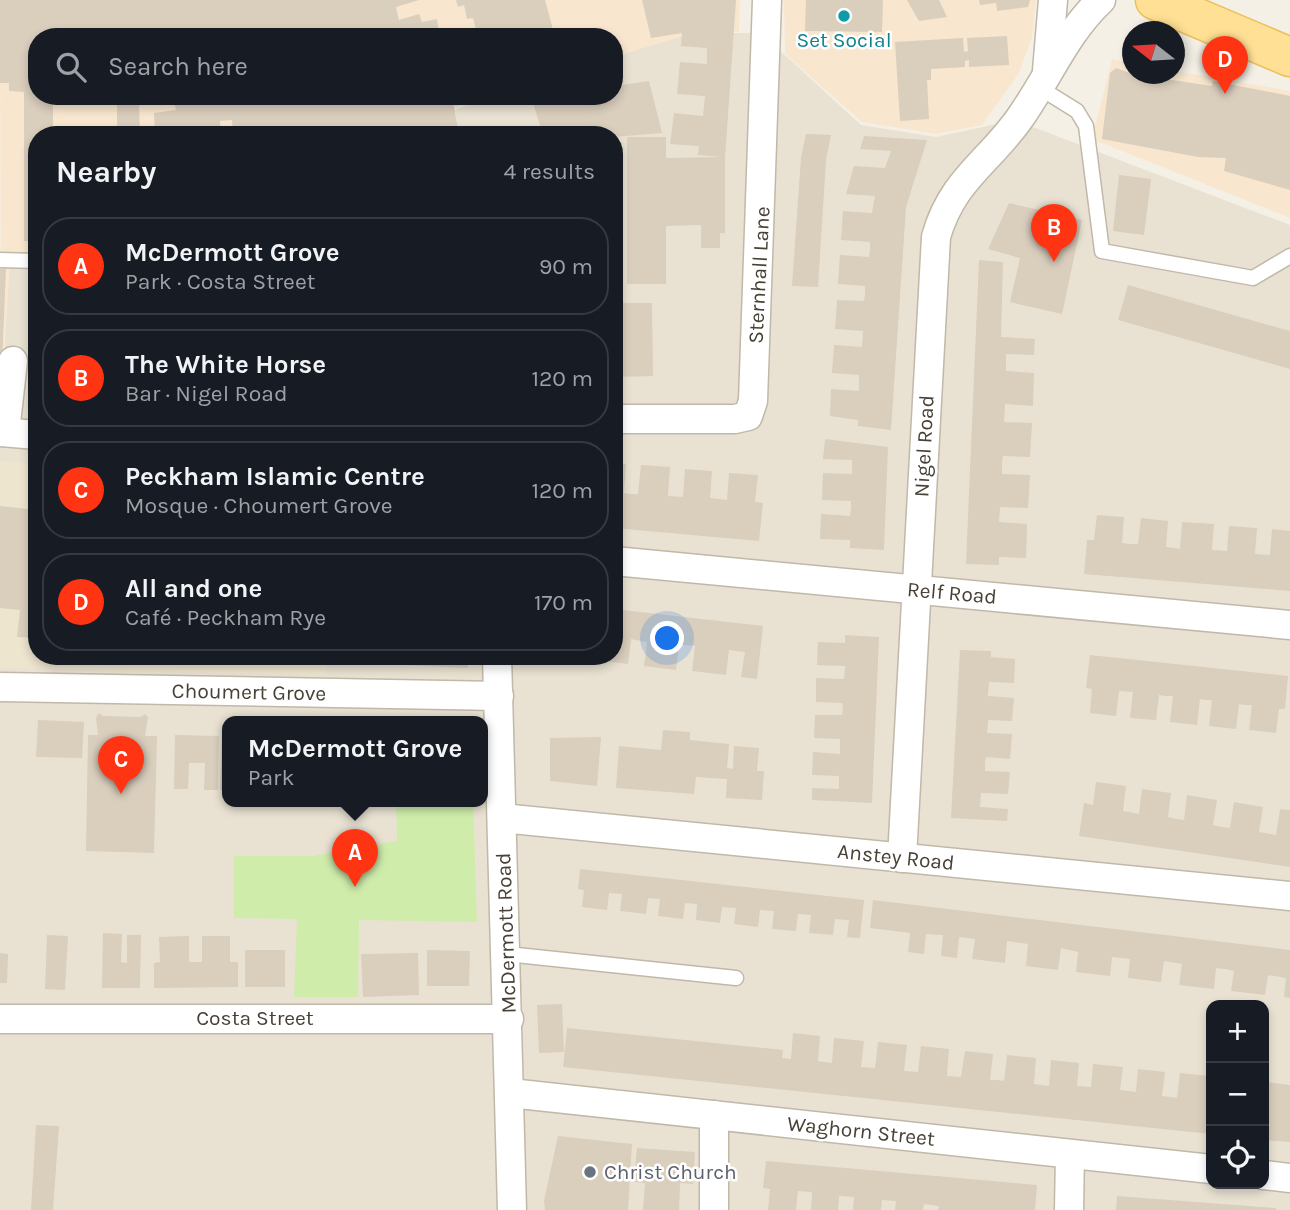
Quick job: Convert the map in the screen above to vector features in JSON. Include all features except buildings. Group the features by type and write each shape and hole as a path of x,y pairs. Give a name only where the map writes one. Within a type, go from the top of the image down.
{"main road":[{"path":"1155,0 1290,57"}],"street":[{"name":"Sternhall Lane","path":"623,419 735,419 748,416 753,401 767,0"},
{"path":"1044,79 1052,0"},
{"name":"Nigel Road","path":"902,858 936,237 943,211 958,188 1021,118 1071,34 1101,0"},
{"path":"13,361 2,432 28,434"},
{"name":"Relf Road","path":"623,562 1290,625"},
{"name":"McDermott Road","path":"497,665 512,1210"},
{"name":"Choumert Grove","path":"0,687 499,696"},
{"name":"Anstey Road","path":"502,818 1290,896"},
{"name":"Costa Street","path":"0,1019 509,1019"},
{"name":"Waghorn Street","path":"510,1093 1206,1168"},
{"path":"714,1115 714,1210"},
{"path":"1069,1210 1070,1154"},
{"path":"1269,1176 1290,1178"}],"lane":[{"path":"1044,79 1077,111 1086,126 1102,251 1252,278 1290,256"},
{"path":"0,260 28,261"},
{"path":"507,954 736,978"}],"shaded area":[{"path":"0,0 740,0 739,32 699,31 623,54 623,28 28,28 28,105 461,105 455,107 456,126 28,126 28,254 10,254 1,419"},
{"path":"784,0 1036,0 1032,37 1019,73 982,125 936,134 862,122 785,54"},
{"path":"699,33 761,33 861,125 936,137 1015,120 1290,225 1290,1210 0,1210 0,419 10,254 28,254 28,665 623,665 623,126 456,126 455,110 468,105 623,105 623,47"},
{"path":"1112,59 1122,61 1122,84 1185,84 1185,73 1290,91 1290,218 1092,139"},
{"path":"0,461 28,463 28,665 326,665 325,675 0,668"}],"green space":[{"path":"396,807 473,807 477,922 359,920 358,997 294,997 297,919 234,918 234,856 313,856 397,841"}],"place":[{"name":"Set Social","path":"844,16"},
{"name":"All and one","path":"1225,94"},
{"name":"The White Horse","path":"1054,262"},
{"name":"Peckham Islamic Centre","path":"121,794"},
{"name":"McDermott Grove","path":"355,887"},
{"name":"Christ Church","path":"590,1172"}]}
